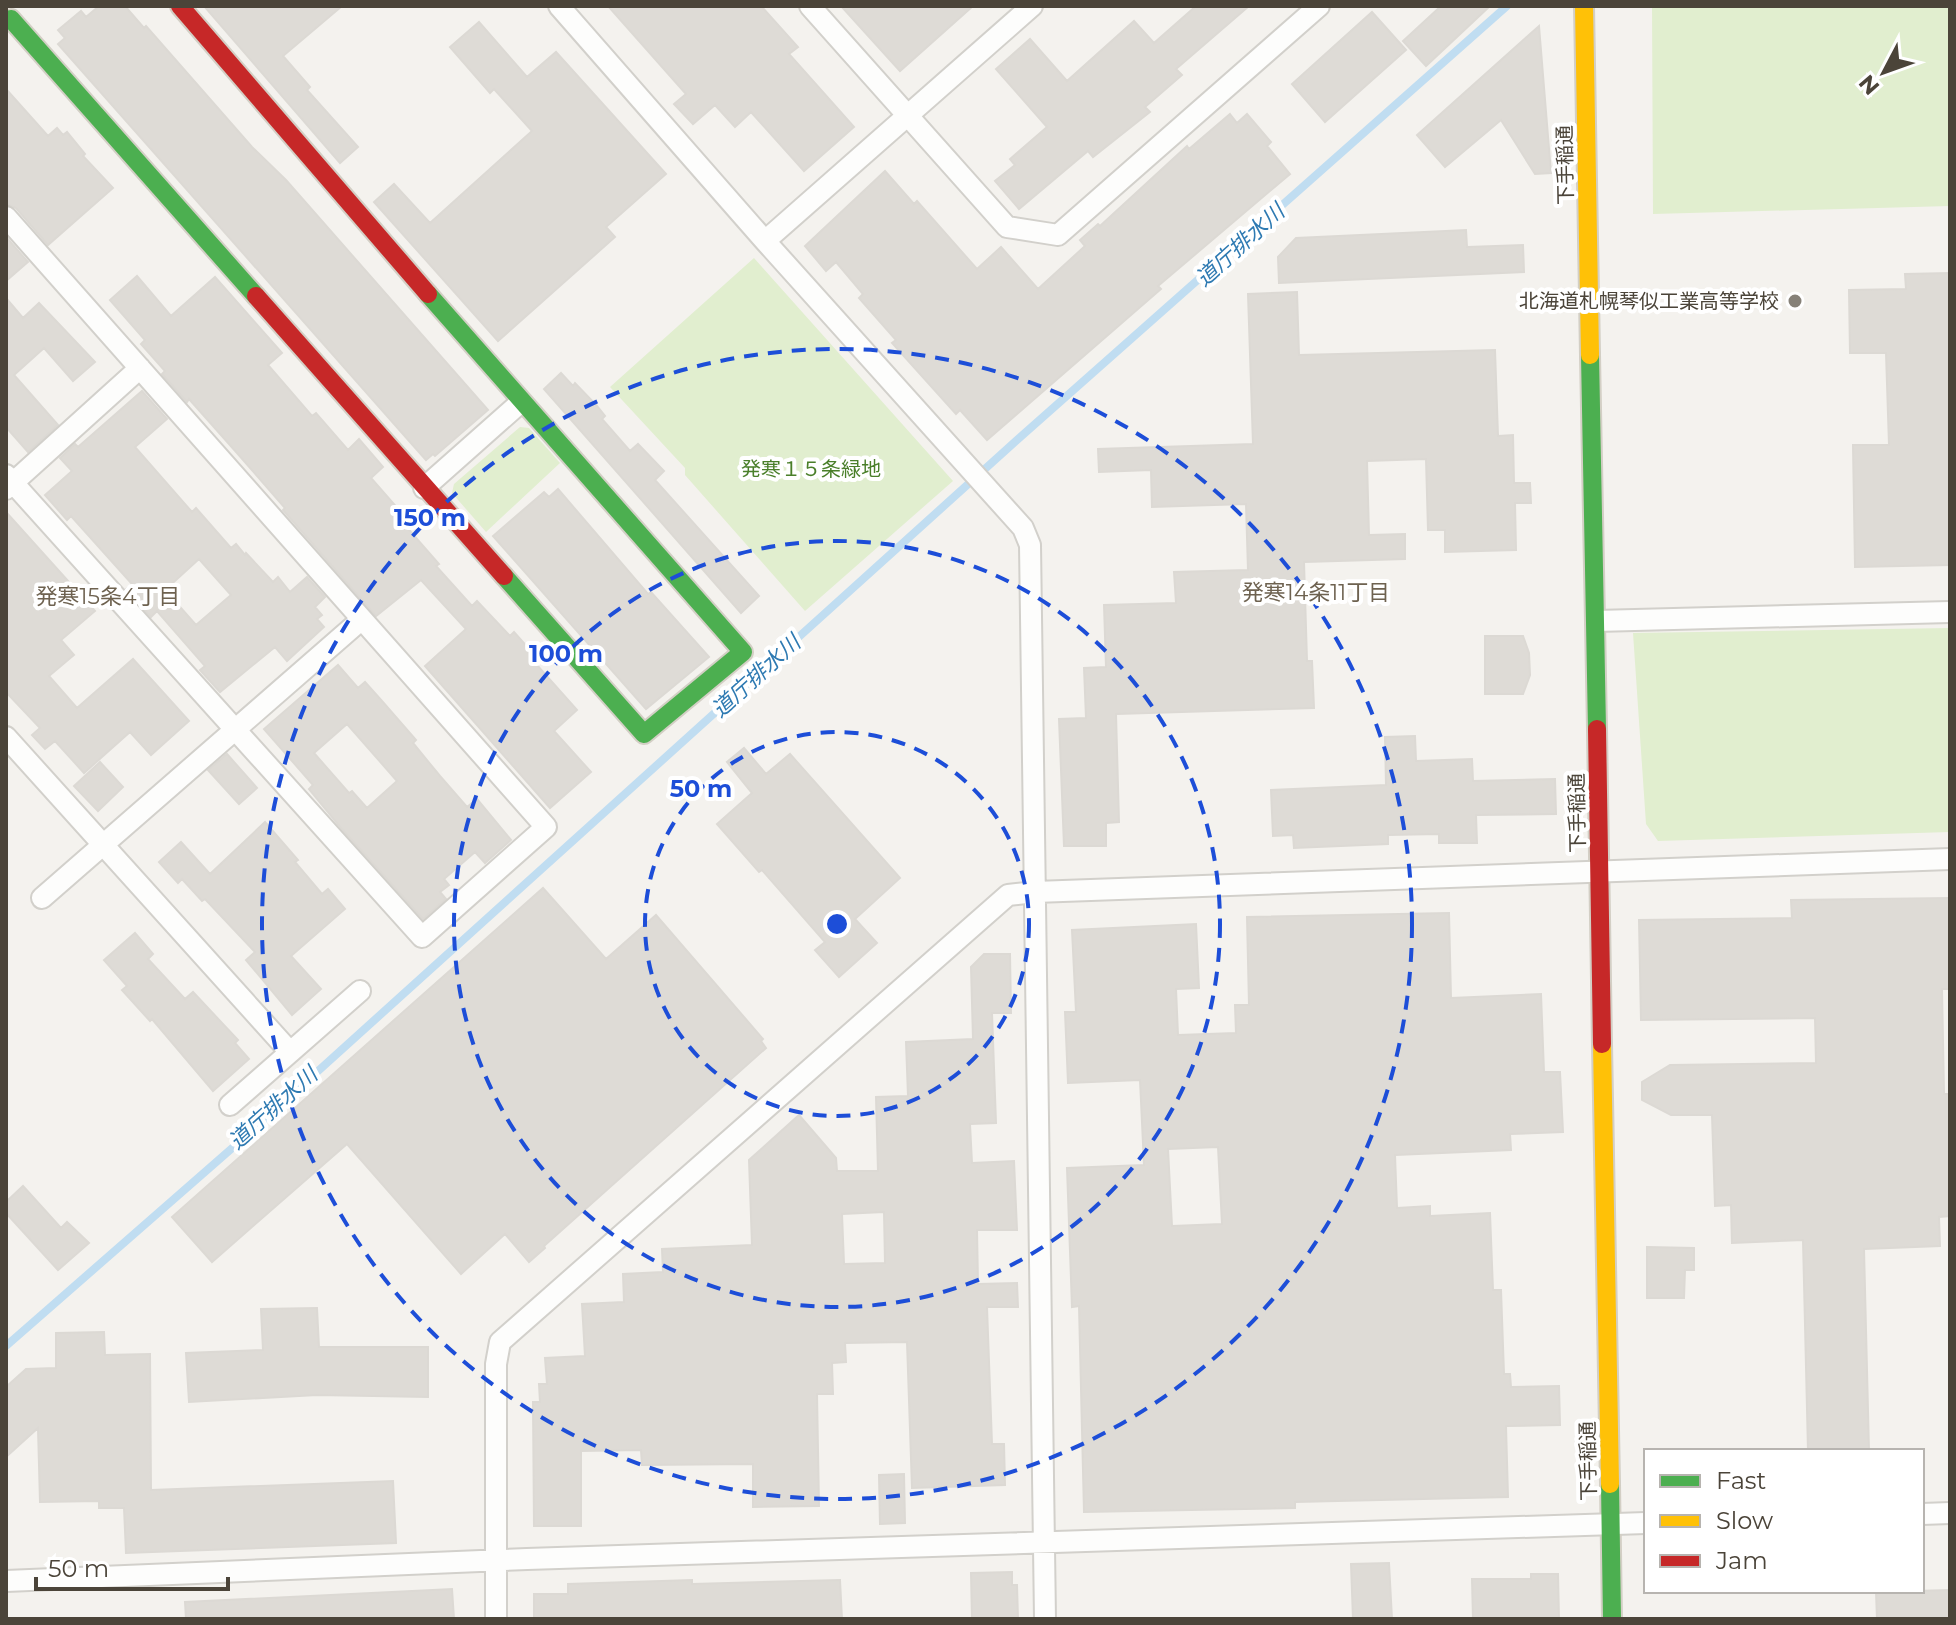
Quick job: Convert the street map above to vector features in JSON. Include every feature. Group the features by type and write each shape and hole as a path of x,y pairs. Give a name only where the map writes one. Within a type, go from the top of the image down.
{"street":[{"path":"14,16 424,488 644,734 743,652 521,402 180,6"},
{"path":"559,6 1023,528 1030,545 1045,1619"},
{"path":"810,6 1007,227 1058,235 1319,6"},
{"path":"765,241 1032,6"},
{"name":"下手稲通","path":"1584,6 1612,1619"},
{"path":"6,217 140,368 546,827 422,937 8,483 140,368"},
{"path":"424,488 521,402"},
{"path":"1596,621 1950,612"},
{"path":"42,898 362,619"},
{"path":"6,737 290,1052"},
{"path":"496,1619 496,1364 500,1342 1008,895 1950,859"},
{"path":"230,1105 360,991"},
{"path":"1924,1514 1950,1513"},
{"path":"6,1581 496,1561 1644,1523"}],"green space":[{"path":"1652,6 1950,6 1950,206 1653,214"},
{"name":"発寒１５条緑地","path":"754,258 953,481 805,611 685,475 685,468 610,387"},
{"path":"520,427 529,428 560,463 486,532 452,493 454,484"},
{"path":"1950,628 1950,832 1658,841 1646,824 1633,633"}],"building":[{"path":"99,6 125,6 144,28 146,26 488,410 435,456 433,454 426,460 58,44 65,38 58,30 81,11 86,17"},
{"path":"204,6 342,6 283,56 310,87 307,90 358,147 340,163"},
{"path":"608,6 761,6 798,47 789,54 854,127 804,171 751,112 735,127 715,105 693,124 674,104 686,94"},
{"path":"841,6 973,6 900,71"},
{"path":"1196,6 1249,6 1176,69 1182,75 1145,107 1150,112 1093,157 1088,151 1019,209 995,181 1015,165 1010,159 1047,127 996,69 1030,39 1067,81 1134,21 1154,43"},
{"path":"1441,6 1490,6 1426,66 1403,41"},
{"path":"1372,12 1406,50 1325,122 1292,84"},
{"path":"479,22 527,77 556,52 666,174 606,227 615,237 498,341 374,202 394,184 430,223 532,131 494,89 490,93 450,47"},
{"path":"1539,26 1551,173 1535,174 1501,120 1445,167 1417,135"},
{"path":"6,89 48,136 57,128 63,135 67,132 85,154 83,156 113,188 48,245 16,208 6,204"},
{"path":"1230,114 1237,123 1247,114 1271,142 1267,146 1290,174 1158,286 1161,289 987,440 960,410 956,414 892,343 896,340 859,298 863,294 836,262 826,271 805,246 885,171 914,204 917,201 977,269 1001,247 1038,289 1085,246 1080,240 1098,224 1100,226 1187,146 1189,149"},
{"path":"1466,230 1467,247 1523,245 1524,272 1279,283 1278,257 1296,238"},
{"path":"6,237 28,262 6,281"},
{"path":"1950,273 1950,565 1855,567 1853,445 1889,445 1886,353 1850,353 1849,290 1906,289 1905,274"},
{"path":"137,276 171,316 215,277 282,353 268,365 312,416 316,413 348,450 359,439 383,467 371,478 407,519 403,523 439,564 436,566 472,606 477,601 510,636 514,632 539,660 536,664 577,710 554,731 591,772 550,808 425,666 466,629 421,580 376,616 237,453 162,374 165,371 141,344 145,340 110,300"},
{"path":"1297,292 1299,355 1495,350 1498,436 1513,435 1514,483 1530,483 1531,503 1515,503 1516,550 1445,552 1445,530 1428,530 1426,459 1367,461 1369,535 1405,534 1405,559 1304,562 1307,661 1312,661 1314,708 1116,714 1119,822 1106,823 1106,846 1064,846 1059,719 1086,718 1084,668 1106,667 1104,605 1176,603 1174,572 1248,570 1246,504 1152,507 1151,470 1099,472 1098,449 1253,444 1248,294"},
{"path":"6,298 23,318 39,303 95,362 73,381 44,348 14,375 58,425 28,452 6,427"},
{"path":"561,373 597,406 605,416 602,419 630,451 638,444 664,471 655,480 759,596 741,613 544,389"},
{"path":"142,391 167,419 135,447 192,512 196,508 231,548 236,544 273,582 278,577 290,592 307,577 325,597 315,607 322,615 317,619 324,627 287,661 275,647 220,692 200,670 205,666 157,611 151,617 126,589 132,584 71,516 67,520 45,495 72,471 60,458 75,444 78,447","holes":["199,559 231,595 196,625 165,590"]},
{"path":"558,489 648,594 651,592 709,657 646,709 493,536 544,492 549,497"},
{"path":"6,512 95,611 61,640 74,655 49,676 77,708 133,659 189,721 151,755 130,732 84,773 55,741 45,749 32,735 40,728 6,692"},
{"path":"1485,636 1523,636 1529,653 1530,675 1523,694 1485,694"},
{"path":"338,665 358,688 365,682 416,740 413,743 467,807 477,799 511,840 485,863 475,852 444,879 449,885 440,892 446,899 423,919 341,828 309,789 313,785 264,729","holes":["347,724 397,781 367,808 352,791 349,793 314,753"]},
{"path":"1415,736 1416,761 1472,759 1473,781 1555,779 1556,814 1476,815 1477,843 1439,843 1439,834 1388,835 1388,844 1294,848 1293,835 1273,836 1271,790 1386,785 1385,737"},
{"path":"744,748 766,774 790,754 900,878 855,919 877,943 839,977 815,950 825,942 717,824 752,793 727,762"},
{"path":"227,754 257,788 239,804 208,770"},
{"path":"100,762 123,787 98,811 74,786"},
{"path":"265,822 322,894 328,889 345,909 291,956 321,989 292,1015 246,960 255,952 205,899 202,901 182,879 178,883 159,862 181,842 210,874"},
{"path":"543,888 606,959 656,915 763,1039 761,1041 766,1048 529,1262 505,1234 461,1274 347,1144 212,1262 172,1217"},
{"path":"1950,898 1950,989 1942,989 1944,1094 1950,1094 1950,1216 1939,1217 1940,1246 1864,1249 1869,1449 1808,1449 1803,1240 1732,1243 1731,1205 1715,1206 1712,1115 1671,1115 1642,1100 1642,1082 1670,1065 1816,1063 1815,1018 1641,1020 1639,920 1792,918 1791,900"},
{"path":"1449,913 1451,998 1541,994 1544,1072 1560,1072 1563,1132 1510,1134 1511,1150 1395,1155 1397,1208 1430,1206 1430,1216 1490,1213 1493,1290 1501,1290 1504,1374 1510,1374 1511,1387 1559,1386 1560,1425 1506,1426 1508,1497 1295,1502 1295,1508 1084,1512 1079,1306 1072,1307 1067,1168 1144,1165 1140,1080 1068,1083 1065,1012 1076,1012 1072,930 1196,924 1199,988 1176,989 1178,1035 1236,1033 1235,1005 1249,1005 1247,917","holes":["1218,1147 1222,1224 1172,1226 1168,1149"]},
{"path":"135,933 153,954 148,959 185,999 193,992 238,1040 235,1043 249,1059 213,1091 152,1019 150,1021 122,990 127,986 104,960"},
{"path":"984,954 1010,954 1011,1013 992,1013 996,1123 970,1124 972,1163 1014,1161 1017,1230 977,1230 978,1284 1017,1283 1018,1307 987,1307 992,1444 1004,1444 1005,1485 912,1488 907,1342 845,1343 846,1362 832,1363 833,1394 817,1394 819,1506 753,1507 753,1464 642,1465 641,1450 581,1451 581,1526 534,1526 533,1402 540,1402 539,1384 547,1384 545,1358 585,1356 582,1304 624,1302 623,1274 663,1272 662,1249 752,1245 749,1160 799,1115 836,1158 837,1171 878,1171 876,1097 908,1096 906,1042 973,1039 971,967","holes":["884,1212 885,1263 844,1264 842,1214"]},
{"path":"23,1186 61,1228 67,1222 89,1243 58,1270 6,1213 6,1202"},
{"path":"1647,1247 1694,1248 1694,1270 1685,1270 1684,1298 1647,1298"},
{"path":"317,1308 319,1347 428,1347 428,1397 317,1395 189,1402 186,1353 263,1350 261,1309"},
{"path":"104,1332 105,1355 150,1354 151,1490 393,1481 396,1543 126,1553 124,1508 99,1508 99,1501 40,1502 38,1428 6,1457 6,1387 26,1369 56,1368 56,1333"},
{"path":"904,1474 905,1523 880,1524 879,1475"},
{"path":"1389,1563 1392,1619 1353,1619 1351,1564"},
{"path":"1012,1572 1012,1585 1017,1585 1018,1619 972,1619 971,1573"},
{"path":"1531,1574 1558,1574 1559,1619 1473,1619 1472,1579 1531,1579"},
{"path":"692,1580 692,1584 840,1580 842,1619 534,1619 534,1594 568,1594 568,1584"},
{"path":"452,1589 454,1619 186,1619 185,1602"},
{"path":"1950,1590 1950,1619 1877,1619 1876,1593"}],"waterway":[{"name":"道庁排水川","path":"6,1346 246,1136 1017,440 1507,6"}],"traffic: fast":[{"path":"11,19 256,296"},
{"path":"428,294 743,652 644,734 504,576"},
{"path":"1590,355 1597,729"},
{"path":"1610,1484 1612,1619"}],"traffic: slow":[{"path":"1584,6 1590,355"},
{"path":"1602,1044 1610,1484"}],"traffic: jam":[{"path":"180,6 428,294"},
{"path":"256,296 504,576"},
{"path":"1597,729 1602,1044"}],"place":[{"name":"北海道札幌琴似工業高等学校","path":"1795,301"}],"district":[{"name":"発寒14条11丁目","path":"1316,592"},
{"name":"発寒15条4丁目","path":"108,596"}]}
